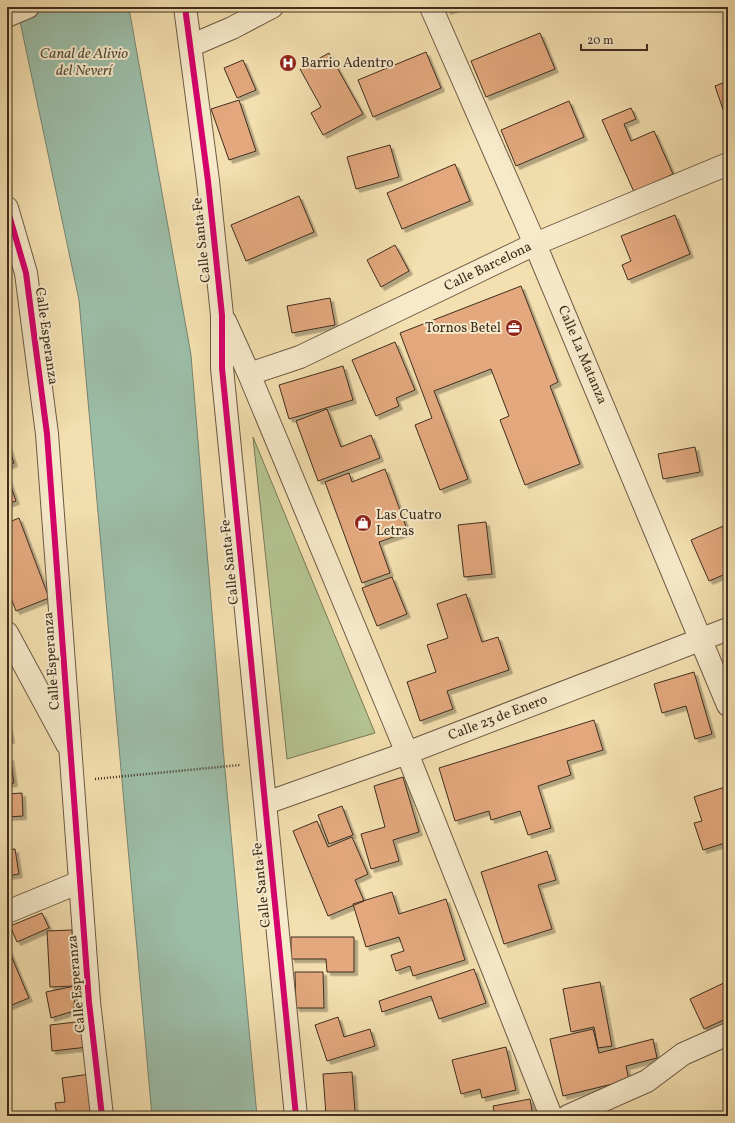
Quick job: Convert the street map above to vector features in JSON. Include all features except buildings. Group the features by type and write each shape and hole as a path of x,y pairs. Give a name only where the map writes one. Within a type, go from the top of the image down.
{"street":[{"path":"7,16 28,7"},
{"name":"Calle Santa Fe","path":"185,7 222,315 222,368 296,1116"},
{"path":"190,46 232,28 272,7"},
{"name":"Calle La Matanza","path":"431,7 535,244 728,705"},
{"name":"Calle Barcelona","path":"249,374 300,357 535,244 728,164"},
{"name":"Calle Esperanza","path":"7,208 26,273 47,434 80,882 90,1002 102,1116"},
{"path":"222,315 249,374 407,753 551,1116"},
{"name":"Calle 23 de Enero","path":"266,803 407,753 728,629"},
{"path":"7,633 71,751"},
{"path":"7,912 80,882"},
{"path":"568,1116 647,1081 682,1054 728,1034"}],"path":[{"path":"73,781 262,763"}],"shaded area":[{"path":"253,437 375,733 287,759"}],"water":[{"name":"Canal de Alivio del Neverí","path":"17,7 128,7 130,14 191,355 223,748 257,1116 152,1116 79,300"}],"cycle path":[{"path":"185,7 208,181 222,315 222,368 296,1116"},
{"path":"7,208 26,273 47,434 89,1002 102,1116"}],"place":[{"name":"Barrio Adentro","path":"288,63"},
{"name":"Tornos Betel","path":"514,328"},
{"name":"Las Cuatro Letras","path":"363,523"}]}
